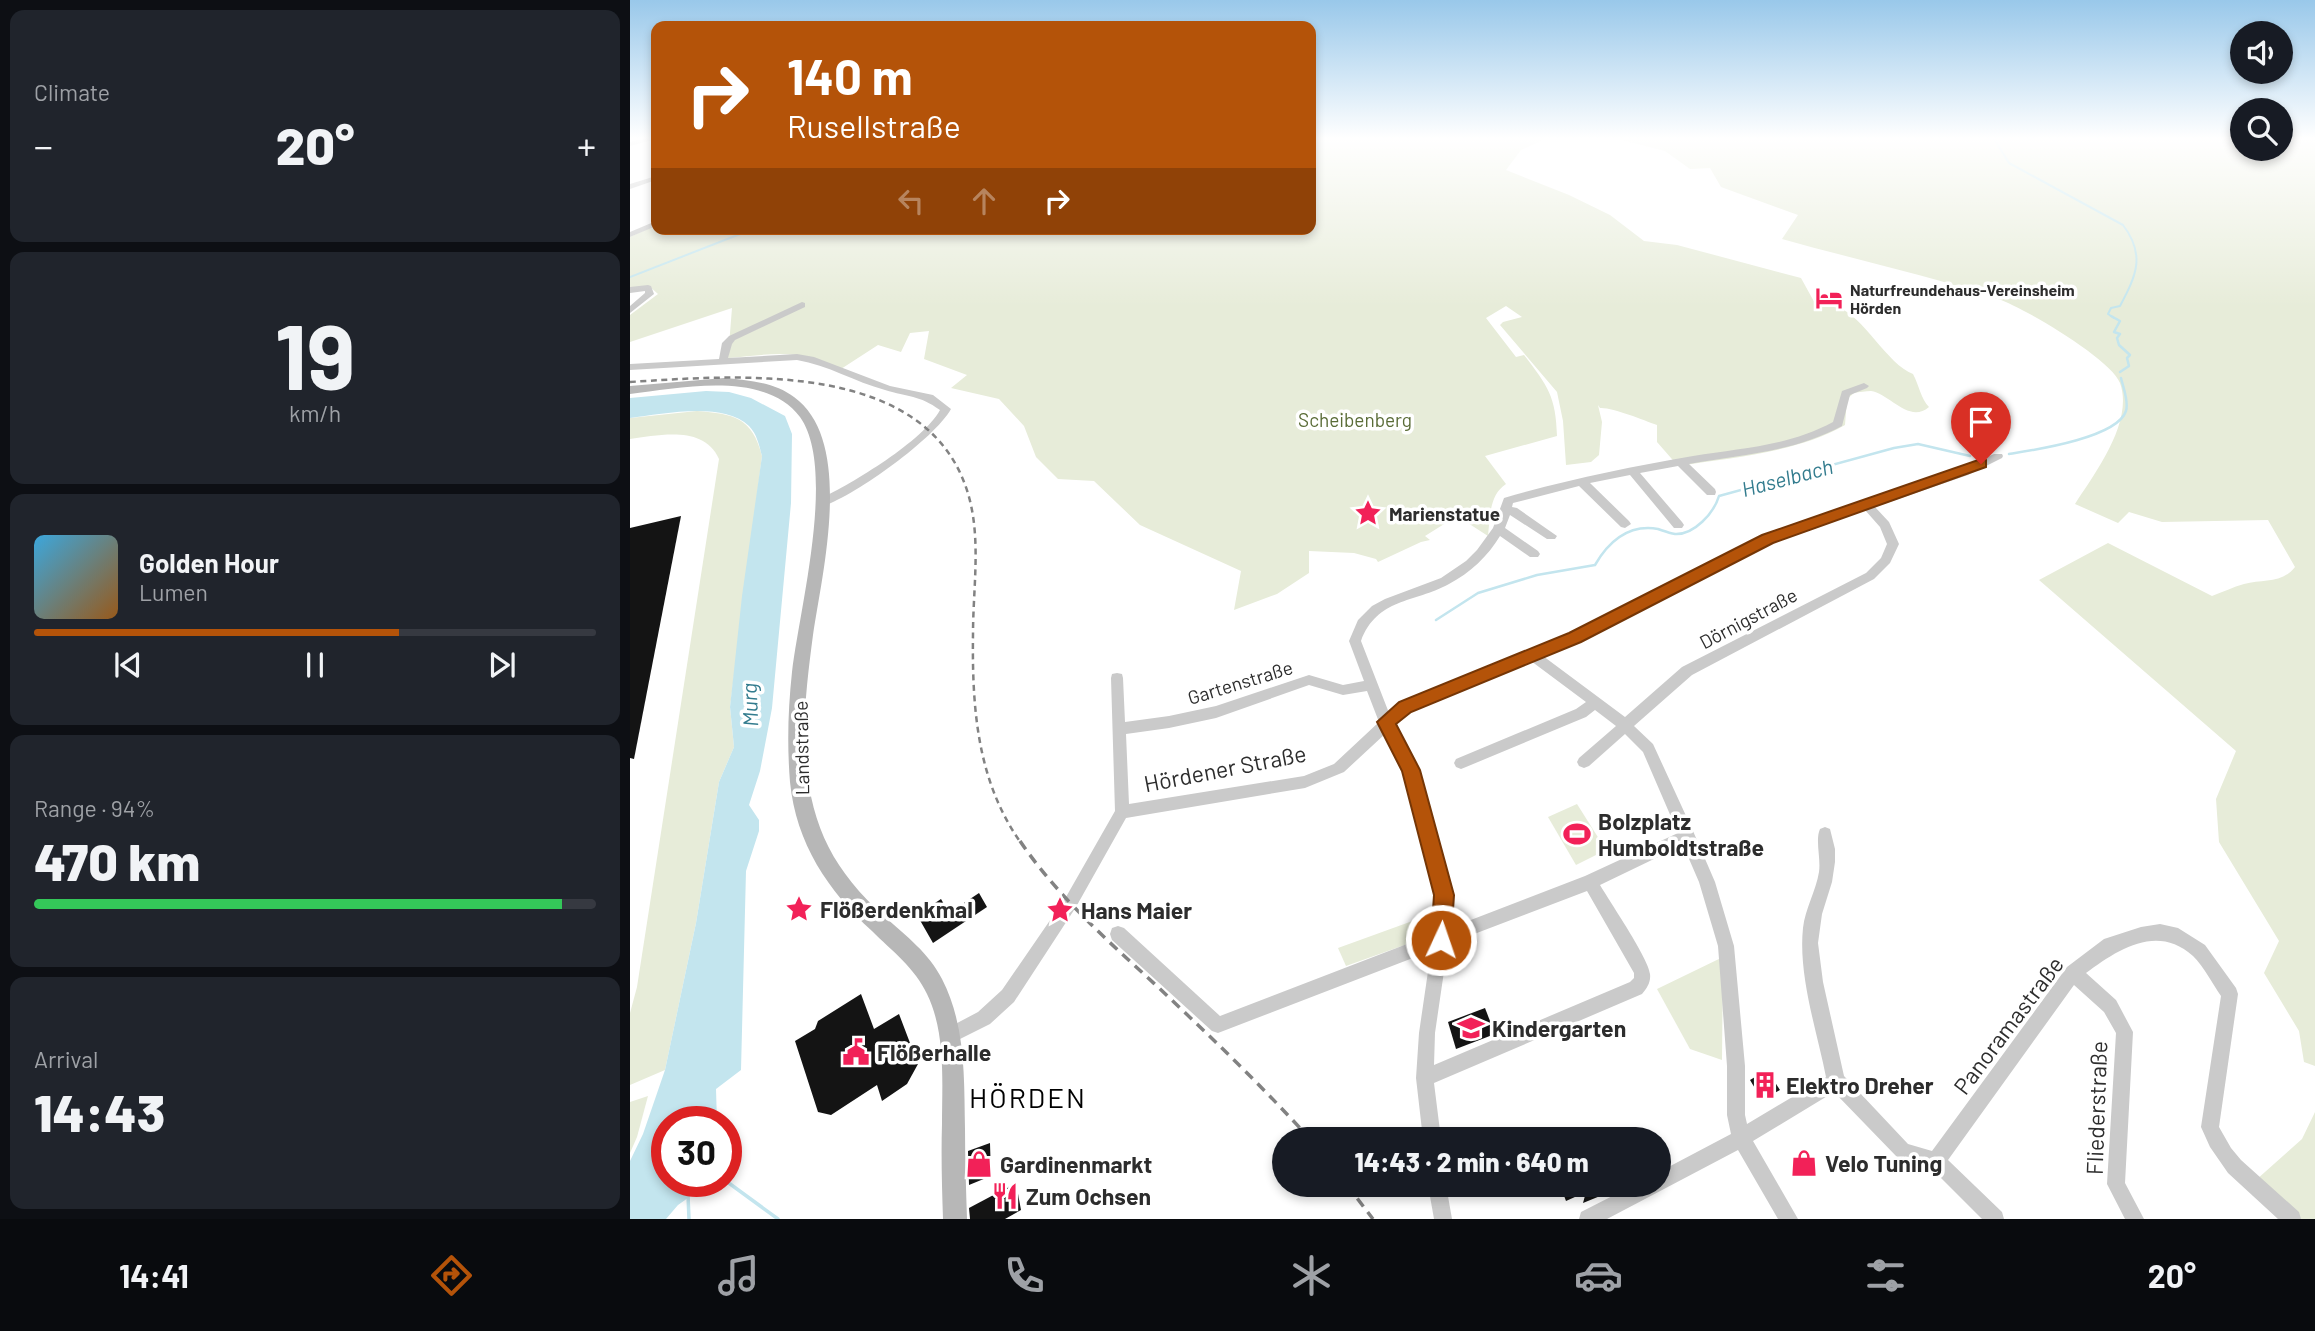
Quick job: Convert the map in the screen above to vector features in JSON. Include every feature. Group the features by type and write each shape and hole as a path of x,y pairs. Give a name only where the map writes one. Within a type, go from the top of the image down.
{"street":[{"path":"630,235 651,225"},
{"path":"630,289 641,287 650,290 644,301 630,310"},
{"path":"723,361 727,343 732,338 803,305"},
{"path":"630,368 779,357 814,360 887,388 929,397 946,409 945,416 929,432 856,484 824,502"},
{"name":"Landstraße","path":"630,390 688,384 738,383 762,387 786,398 804,414 814,434 824,502 799,708 797,759 800,797 820,854 836,881 857,906 923,967 935,986 950,1036 955,1219"},
{"path":"1431,1127 1425,1078 1427,1033 1441,940 1444,895 1411,770 1386,722 1355,641 1359,628 1374,610 1434,587 1454,575 1500,530 1508,501 1680,462 1780,445 1825,432 1838,424 1845,393 1864,386"},
{"name":"Hördener Straße","path":"1122,812 1305,782 1339,768 1405,707 1534,656 1611,620 1768,539 1964,472 1998,456"},
{"path":"1680,462 1711,492"},
{"path":"1633,472 1678,525"},
{"path":"1583,483 1625,524"},
{"name":"Dörnigstraße","path":"1584,762 1687,671 1870,576 1886,560 1893,544 1885,525 1866,504"},
{"path":"1507,510 1513,510 1552,536"},
{"path":"1500,530 1534,554"},
{"path":"1534,656 1624,724 1648,748 1688,836 1707,881 1730,960 1736,1115 1741,1138 1789,1219"},
{"path":"950,1036 984,1018 1008,996 1071,902 1122,812 1117,678"},
{"name":"Gartenstraße","path":"1120,729 1216,712 1309,680 1343,691 1370,685"},
{"path":"1461,763 1581,713 1596,702"},
{"path":"1825,834 1830,855 1828,874 1811,928 1814,968 1836,1081 1903,1151 1936,1161 1995,1219"},
{"path":"1118,934 1218,1026 1590,882 1688,836"},
{"path":"1425,1078 1636,988 1642,981 1642,971 1590,882"},
{"name":"Panoramastraße","path":"1936,1161 2014,1050 2073,973 2110,945 2141,934 2160,932 2178,936 2199,951 2230,993 2210,1127 2217,1146 2240,1173 2291,1219"},
{"name":"Fliederstraße","path":"2073,973 2110,1006 2125,1032 2116,1184 2135,1219"},
{"path":"1671,1176 1741,1138 1836,1081"},
{"path":"1439,1197 1443,1219"},
{"path":"1588,1219 1630,1197"}],"green space":[{"name":"Scheibenberg","path":"1316,194 1566,194 1610,215 1644,241 1677,245 1801,278 1817,307 1837,307 1848,312 1894,361 1913,374 1929,407 1914,412 1878,393 1854,393 1847,399 1845,425 1826,434 1764,453 1678,466 1657,442 1657,425 1600,408 1598,405 1602,422 1599,455 1591,462 1566,465 1563,421 1557,392 1500,325 1522,317 1506,306 1486,318 1516,357 1524,355 1545,384 1555,411 1557,436 1485,456 1506,484 1493,501 1488,536 1457,516 1425,536 1430,540 1378,562 1376,559 1354,553 1309,551 1309,573 1277,594 1234,610 1241,571 1140,525 1094,481 1058,479 1036,457 1024,426 999,399 951,388 967,375 924,359 929,331 910,333 901,352 878,345 841,369 798,355 728,358 732,308 630,342 630,315 658,294 649,286 630,288 630,237 651,227 651,235 1316,235"},
{"path":"1740,194 2315,194 2315,1066 2304,1062 2299,1031 2264,973 2279,941 2219,842 2216,799 2236,751 2039,580 2108,543 2212,596 2244,584 2278,579 2295,567 2268,520 2162,522 2129,512 2118,523 2075,504 2102,462 2122,414 2120,383 2101,361 2045,323 1998,299 1782,239 1798,215"},
{"path":"697,411 740,420 753,433 762,456 730,707 734,747 719,782 696,923 665,1070 630,1085 630,1013 637,987 719,459 712,448 692,437 667,435 630,439 630,418"},
{"name":"Bolzplatz Humboldtstraße","path":"1577,804 1606,850 1576,865 1548,817"},
{"path":"1429,915 1427,937 1346,966 1338,948"},
{"path":"1723,957 1722,1060 1690,1049 1657,989"},
{"path":"648,1096 637,1137 630,1153 630,1102"},
{"path":"2315,1112 2315,1219 2301,1219 2256,1180 2302,1139"}],"water":[{"name":"Murg","path":"706,391 729,392 751,398 785,416 792,434 791,503 772,708 760,771 749,805 759,820 759,831 746,871 741,1070 716,1089 717,1106 653,1106 665,1070 696,923 719,782 734,747 730,707 742,596 762,456 754,433 738,418 709,411 692,411 630,418 630,398"},
{"path":"651,1111 651,1197 689,1197 666,1219 630,1219 630,1161"}],"building":[{"path":"681,516 634,759 630,758 630,528"},
{"path":"979,893 987,907 933,943 917,915 941,899 949,913"},
{"name":"Flößerhalle","path":"861,994 874,1029 899,1014 918,1064 907,1084 882,1101 877,1085 831,1115 818,1112 795,1041 815,1029 818,1021"},
{"name":"Kindergarten","path":"1485,1008 1495,1034 1456,1049 1448,1022"},
{"name":"Elektro Dreher","path":"1767,1070 1780,1090 1762,1100 1750,1080"},
{"name":"Gardinenmarkt","path":"990,1143 991,1176 969,1185 968,1151"},
{"name":"Zum Ochsen","path":"1016,1183 1021,1210 1005,1219 970,1219 969,1208"},
{"path":"1585,1197 1598,1197 1583,1203"}],"waterway":[{"name":"Haselbach","path":"2066,194 2123,225 2134,246 2134,275 2120,306 2111,308 2108,314 2111,316"},
{"path":"630,277 738,235"},
{"name":"Haselbach","path":"2111,316 2120,321 2114,332 2120,334 2117,338 2119,345 2130,355 2127,358 2129,366 2120,372"},
{"name":"Haselbach","path":"2009,454 2074,441 2107,429 2126,411 2121,378"},
{"name":"Haselbach","path":"1436,620 1478,593 1537,575 1595,565 1613,542 1629,532 1648,528 1675,534 1689,531 1708,516 1719,496 1894,448 1918,444 1970,456"},
{"path":"742,1193 778,1219"},
{"path":"688,1197 689,1219"}],"railway":[{"path":"630,382 724,378 776,379 826,385 874,398 915,420 948,452 969,497 975,531 973,662 980,743 995,795 1021,843"},
{"path":"1020,841 1051,881 1085,918 1236,1062 1299,1127"},
{"path":"1356,1197 1373,1219"}],"place":[{"name":"Naturfreundehaus-Vereinsheim Hörden","path":"1829,298"},
{"name":"Marienstatue","path":"1368,513"},
{"name":"Bolzplatz Humboldtstraße","path":"1577,834"},
{"name":"Flößerdenkmal","path":"799,909"},
{"name":"Hans Maier","path":"1060,910"},
{"name":"Kindergarten","path":"1471,1028"},
{"name":"Flößerhalle","path":"856,1052"},
{"name":"Elektro Dreher","path":"1765,1085"},
{"name":"Velo Tuning","path":"1804,1163"},
{"name":"Gardinenmarkt","path":"979,1164"},
{"name":"Zum Ochsen","path":"1005,1196"}],"district":[{"name":"HÖRDEN","path":"1028,1097"}],"route":[{"path":"1441,940 1444,895 1411,770 1386,722 1405,707 1534,656 1611,620 1768,539 1981,464"}]}
